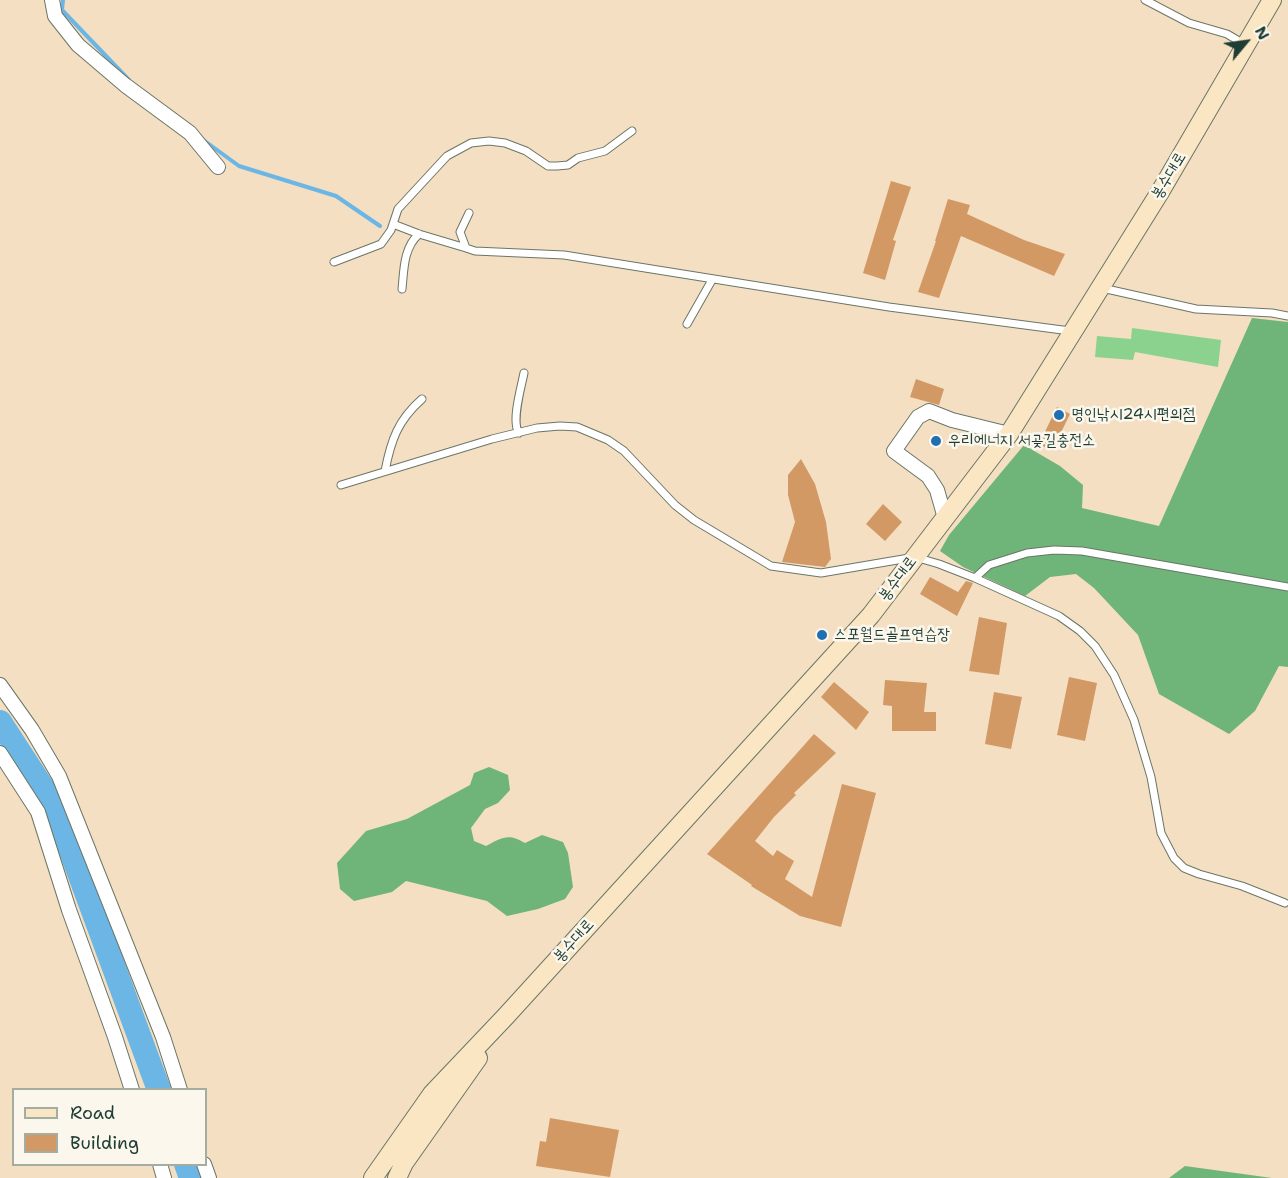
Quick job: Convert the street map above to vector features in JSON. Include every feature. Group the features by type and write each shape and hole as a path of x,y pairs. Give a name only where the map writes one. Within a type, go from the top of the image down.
{"main road":[{"name":"봉수대로","path":"375,1176 432,1094 506,1016 871,615 945,518 1009,434 1160,192 1272,0"},
{"path":"397,1178 506,1016"}],"street":[{"path":"52,0 55,16 78,45 125,85 190,133 218,167"},
{"path":"945,518 937,490 928,476 894,451 918,417 929,411 952,420 1009,434"},
{"path":"0,685 32,730 59,776 163,1037 180,1088"},
{"path":"0,753 38,812 58,879 132,1088"}],"lane":[{"path":"1145,0 1189,22 1227,34 1246,45"},
{"path":"334,262 381,244 388,236 398,209 447,156 471,142 505,143 526,151 548,166 557,166 568,165 578,158 604,151 632,131"},
{"path":"466,248 460,232 469,213"},
{"path":"393,224 475,251 564,255 889,307 1073,331"},
{"path":"402,290 405,257 412,242 419,234"},
{"path":"687,324 712,280"},
{"path":"1100,288 1196,309 1288,316"},
{"path":"519,433 514,420 518,410 524,373"},
{"path":"385,471 395,433 405,414 422,399"},
{"path":"341,485 537,428 577,427 608,440 624,451 675,505 694,520 771,566 821,573 915,557 975,578 1059,616 1080,631 1095,646 1114,675 1134,720 1151,777 1161,833 1174,858 1184,868 1242,886 1285,903"},
{"path":"975,578 989,565 1027,553 1063,550 1082,551 1288,587"}],"green space":[{"path":"1252,318 1288,322 1288,667 1279,666 1255,711 1229,734 1159,694 1138,635 1094,588 1076,574 1050,577 1025,596 963,567 940,551 949,535 1024,445 1060,466 1083,485 1082,508 1159,526"},
{"path":"1132,328 1221,340 1218,367 1135,352 1133,360 1095,357 1097,336 1131,339"},
{"path":"489,767 508,775 510,790 498,803 485,809 471,828 474,841 486,846 501,838 510,837 525,843 542,835 563,842 568,853 573,887 565,899 538,909 507,916 487,901 406,881 392,892 354,901 340,889 337,863 366,831 407,819 470,785 474,773"},
{"path":"1185,1166 1272,1178 1169,1178"}],"building":[{"path":"891,181 911,187 893,240 896,241 885,280 863,273"},
{"path":"948,199 970,205 967,214 1024,240 1065,254 1054,276 961,236 939,298 918,292"},
{"path":"916,379 944,389 939,405 910,397"},
{"path":"1057,407 1070,414 1052,451 1039,444"},
{"path":"801,459 815,484 826,522 831,559 825,567 782,562 795,522 788,495 788,475"},
{"path":"883,504 902,522 885,541 866,524"},
{"path":"930,577 958,592 966,581 973,583 957,616 920,594"},
{"path":"979,617 1007,623 999,675 969,671"},
{"path":"1069,677 1097,683 1085,741 1057,735"},
{"path":"885,680 927,683 924,712 936,712 936,731 892,731 892,706 883,705"},
{"path":"834,682 869,712 856,730 821,697"},
{"path":"994,692 1022,697 1011,749 985,744"},
{"path":"814,734 836,753 794,793 796,795 755,841 773,856 777,850 794,861 785,879 812,897 842,784 876,793 841,927 800,916 751,886 707,854"},
{"path":"550,1118 619,1130 610,1177 536,1166 540,1141 546,1142"}],"waterway":[{"path":"63,0 62,10 129,80"},
{"path":"202,139 239,166 336,196 380,226"},
{"path":"0,722 54,805 158,1088"},
{"path":"187,1166 191,1178"}],"place":[{"name":"명인낚시24시편의점","path":"1059,415"},
{"name":"우리에너지 서곶길충전소","path":"936,441"},
{"name":"스포월드골프연습장","path":"822,635"}]}
